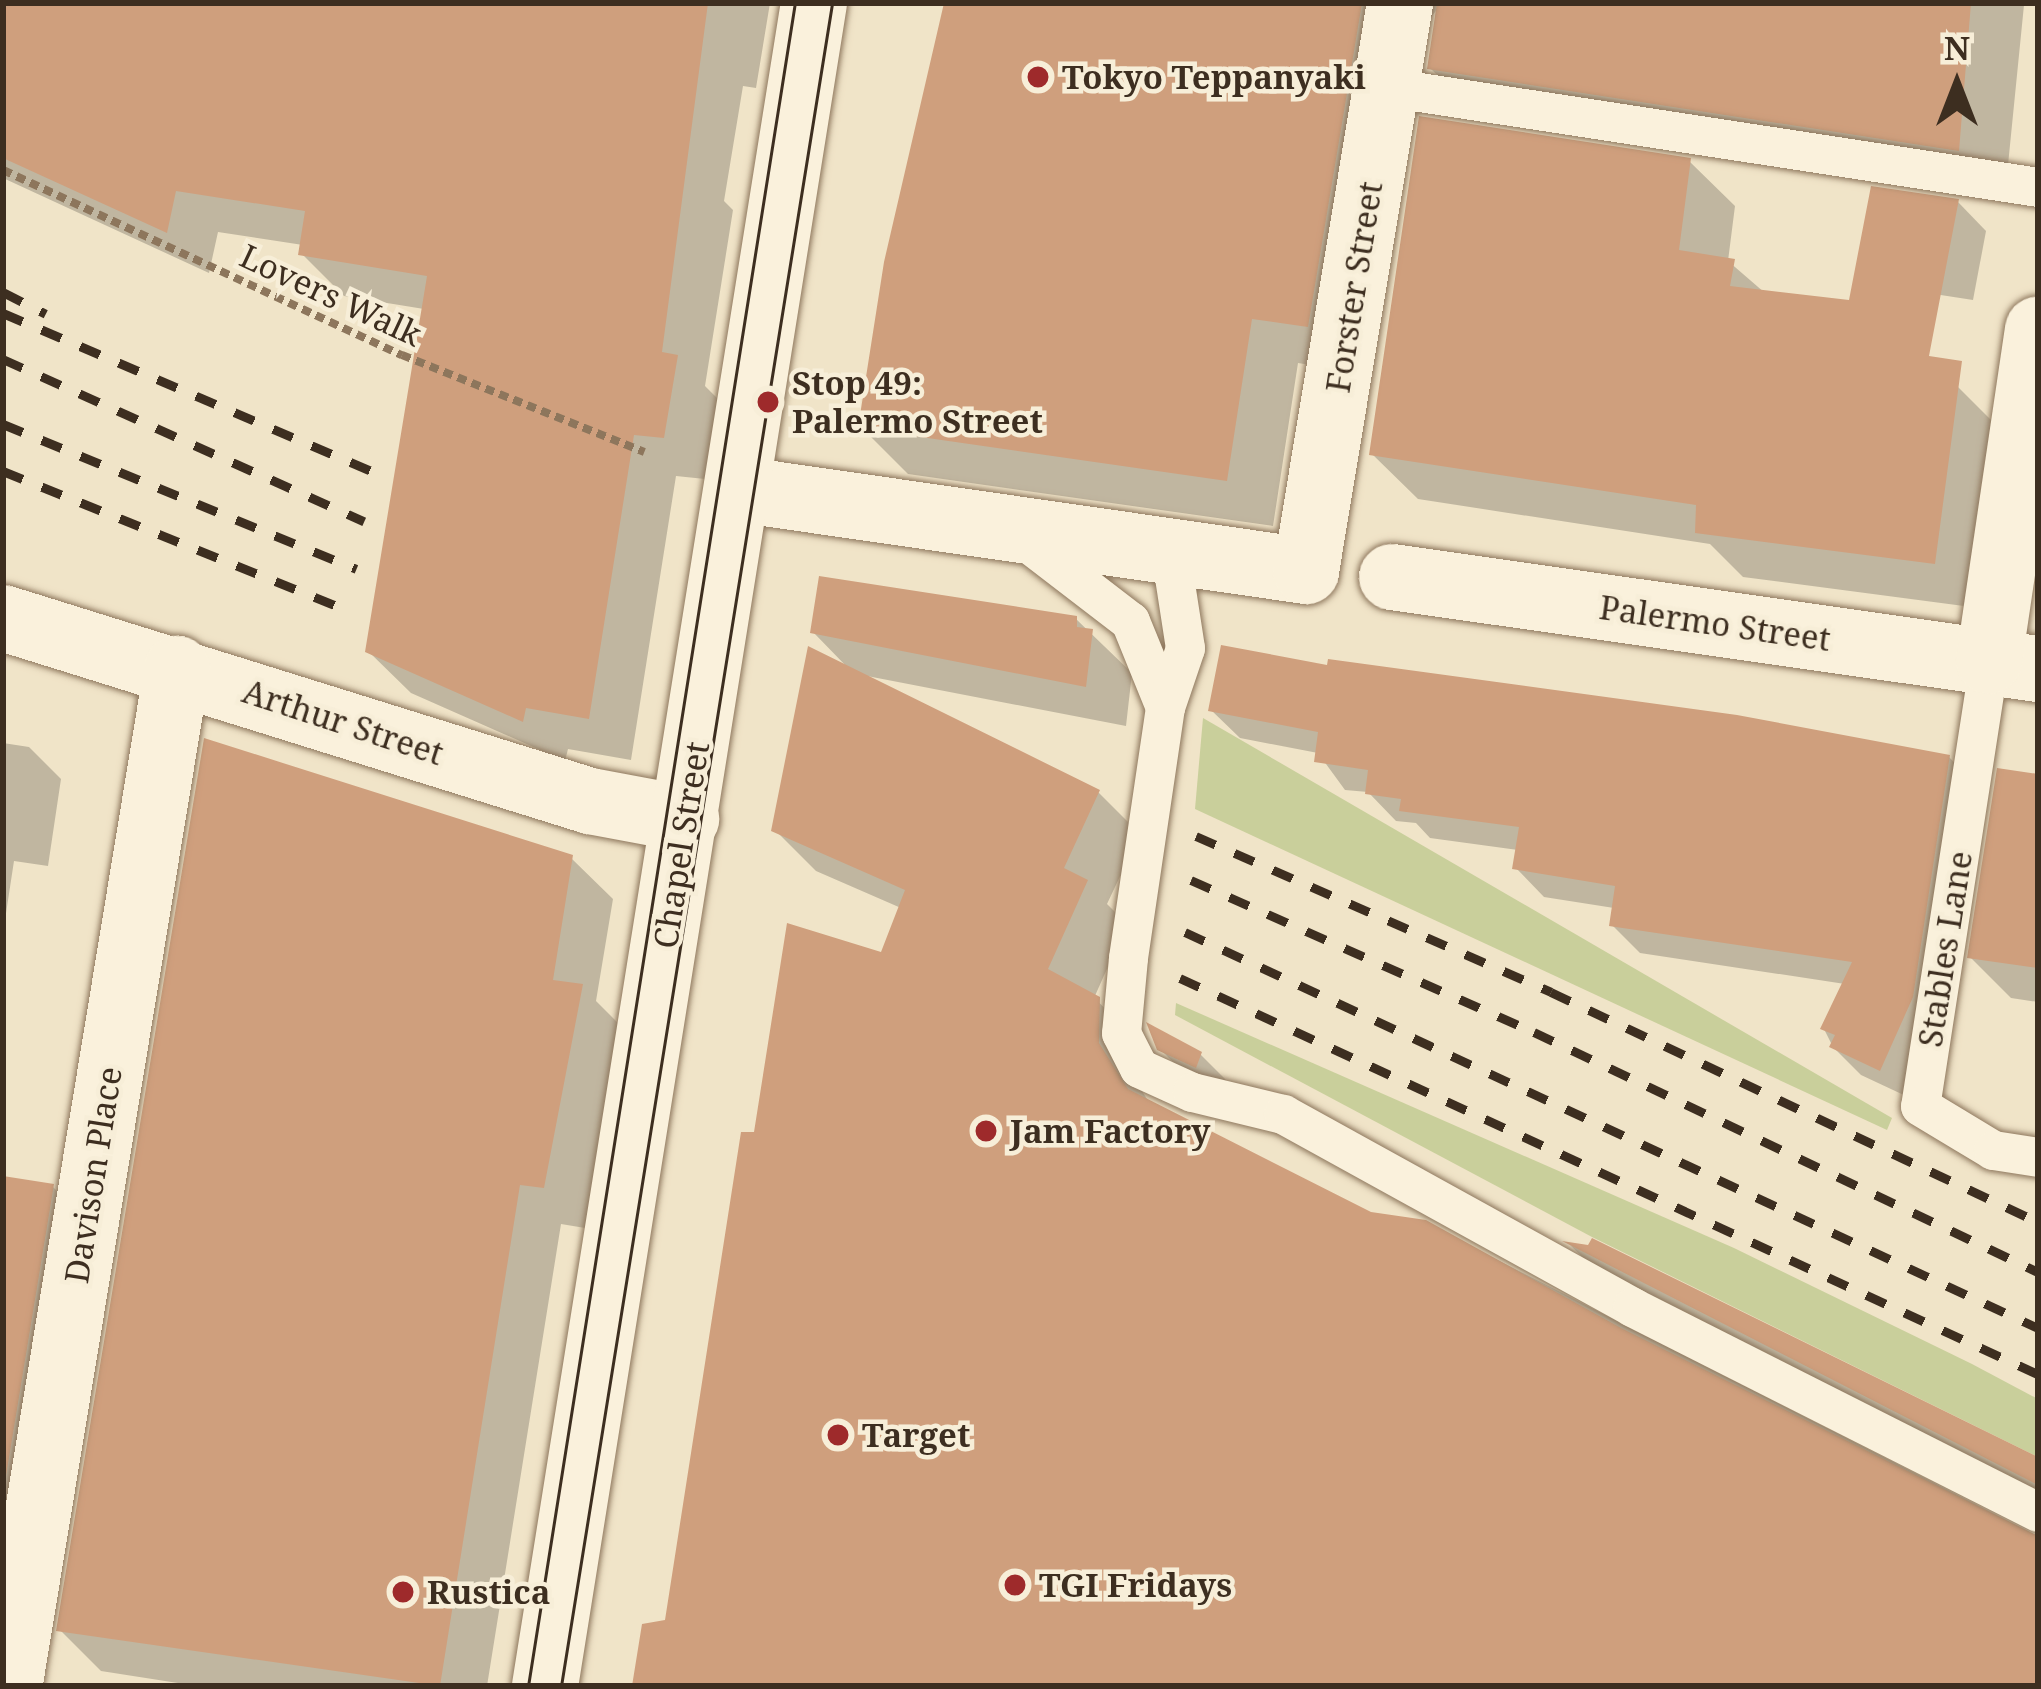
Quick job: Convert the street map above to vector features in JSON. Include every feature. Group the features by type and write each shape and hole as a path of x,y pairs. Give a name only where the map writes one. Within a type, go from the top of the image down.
{"street":[{"name":"Chapel Street","path":"545,1686 814,3"},
{"name":"Forster Street","path":"1170,551 1306,571 1400,3"},
{"path":"2014,665 2038,330"},
{"path":"737,489 1170,551"},
{"name":"Palermo Street","path":"1392,577 2014,665"},
{"name":"Arthur Street","path":"3,618 590,801 686,819"},
{"name":"Davison Place","path":"15,1683 177,669"}],"lane":[{"path":"1388,87 2038,188"},
{"path":"1009,529 1130,620 1165,707"},
{"path":"1170,551 1185,648 1165,707 1121,1020 1138,1068 1296,1120 1632,1307 2038,1512"},
{"name":"Stables Lane","path":"2014,665 1920,1106 1993,1150 2038,1157"}],"path":[{"name":"Lovers Walk","path":"3,170 422,364 644,452"}],"green space":[{"path":"1203,718 1892,1118 1887,1130 1195,809"},
{"path":"1176,1003 1734,1248 1972,1364 2038,1399 2038,1457 1592,1237 1175,1015"}],"building":[{"path":"3,3 708,3 662,352 678,355 664,438 634,435 589,719 526,708 523,722 365,652 427,276 298,255 305,211 176,191 167,233 3,158"},
{"path":"944,3 1362,3 1308,327 1252,319 1227,481 858,428 884,262"},
{"path":"1437,3 1971,3 1959,151 1427,69"},
{"path":"1419,116 1691,158 1679,250 1735,259 1730,286 1849,300 1871,186 1959,199 1929,356 1962,361 1935,564 1695,533 1696,505 1369,455"},
{"path":"819,576 1077,616 1077,627 1093,629 1086,687 810,633"},
{"path":"1221,645 1327,665 1328,659 1737,715 1950,755 1913,997 1880,1071 1829,1047 1835,1035 1820,1029 1852,962 1609,926 1615,886 1512,869 1519,827 1399,811 1401,799 1365,794 1368,770 1314,762 1318,732 1208,711"},
{"name":"Jam Factory","path":"808,646 1100,790 1064,868 1088,880 1048,969 1100,997 1099,1043 1128,1089 1371,1212 1426,1220 1621,1328 2038,1536 2038,1686 632,1686 642,1624 665,1620 741,1132 754,1132 787,923 881,952 905,890 771,831"},
{"path":"204,738 573,855 553,980 583,984 544,1188 520,1185 440,1686 56,1631"},
{"path":"1997,768 2038,774 2038,968 1967,958"},
{"path":"1146,1022 1202,1052 1196,1068 1157,1050"},
{"path":"3,1176 54,1184 3,1494"},
{"path":"1592,1238 2038,1457 2038,1485 1562,1241 1588,1245"}],"tram line":[{"path":"528,1686 795,3"},
{"path":"561,1686 832,3"}],"railway":[{"path":"3,292 46,314"},
{"path":"3,313 371,471"},
{"path":"3,359 364,521"},
{"path":"3,424 356,569"},
{"path":"3,471 350,611"},
{"path":"1196,836 1551,992 2038,1222"},
{"path":"1191,880 1534,1032 2038,1272"},
{"path":"1185,932 2038,1328"},
{"path":"1180,978 2038,1374"}],"place":[{"name":"Tokyo Teppanyaki","path":"1038,77"},
{"name":"Stop 49: Palermo Street","path":"768,402"},
{"name":"Jam Factory","path":"986,1131"},
{"name":"Target","path":"838,1435"},
{"name":"TGI Fridays","path":"1015,1585"},
{"name":"Rustica","path":"403,1592"}]}
